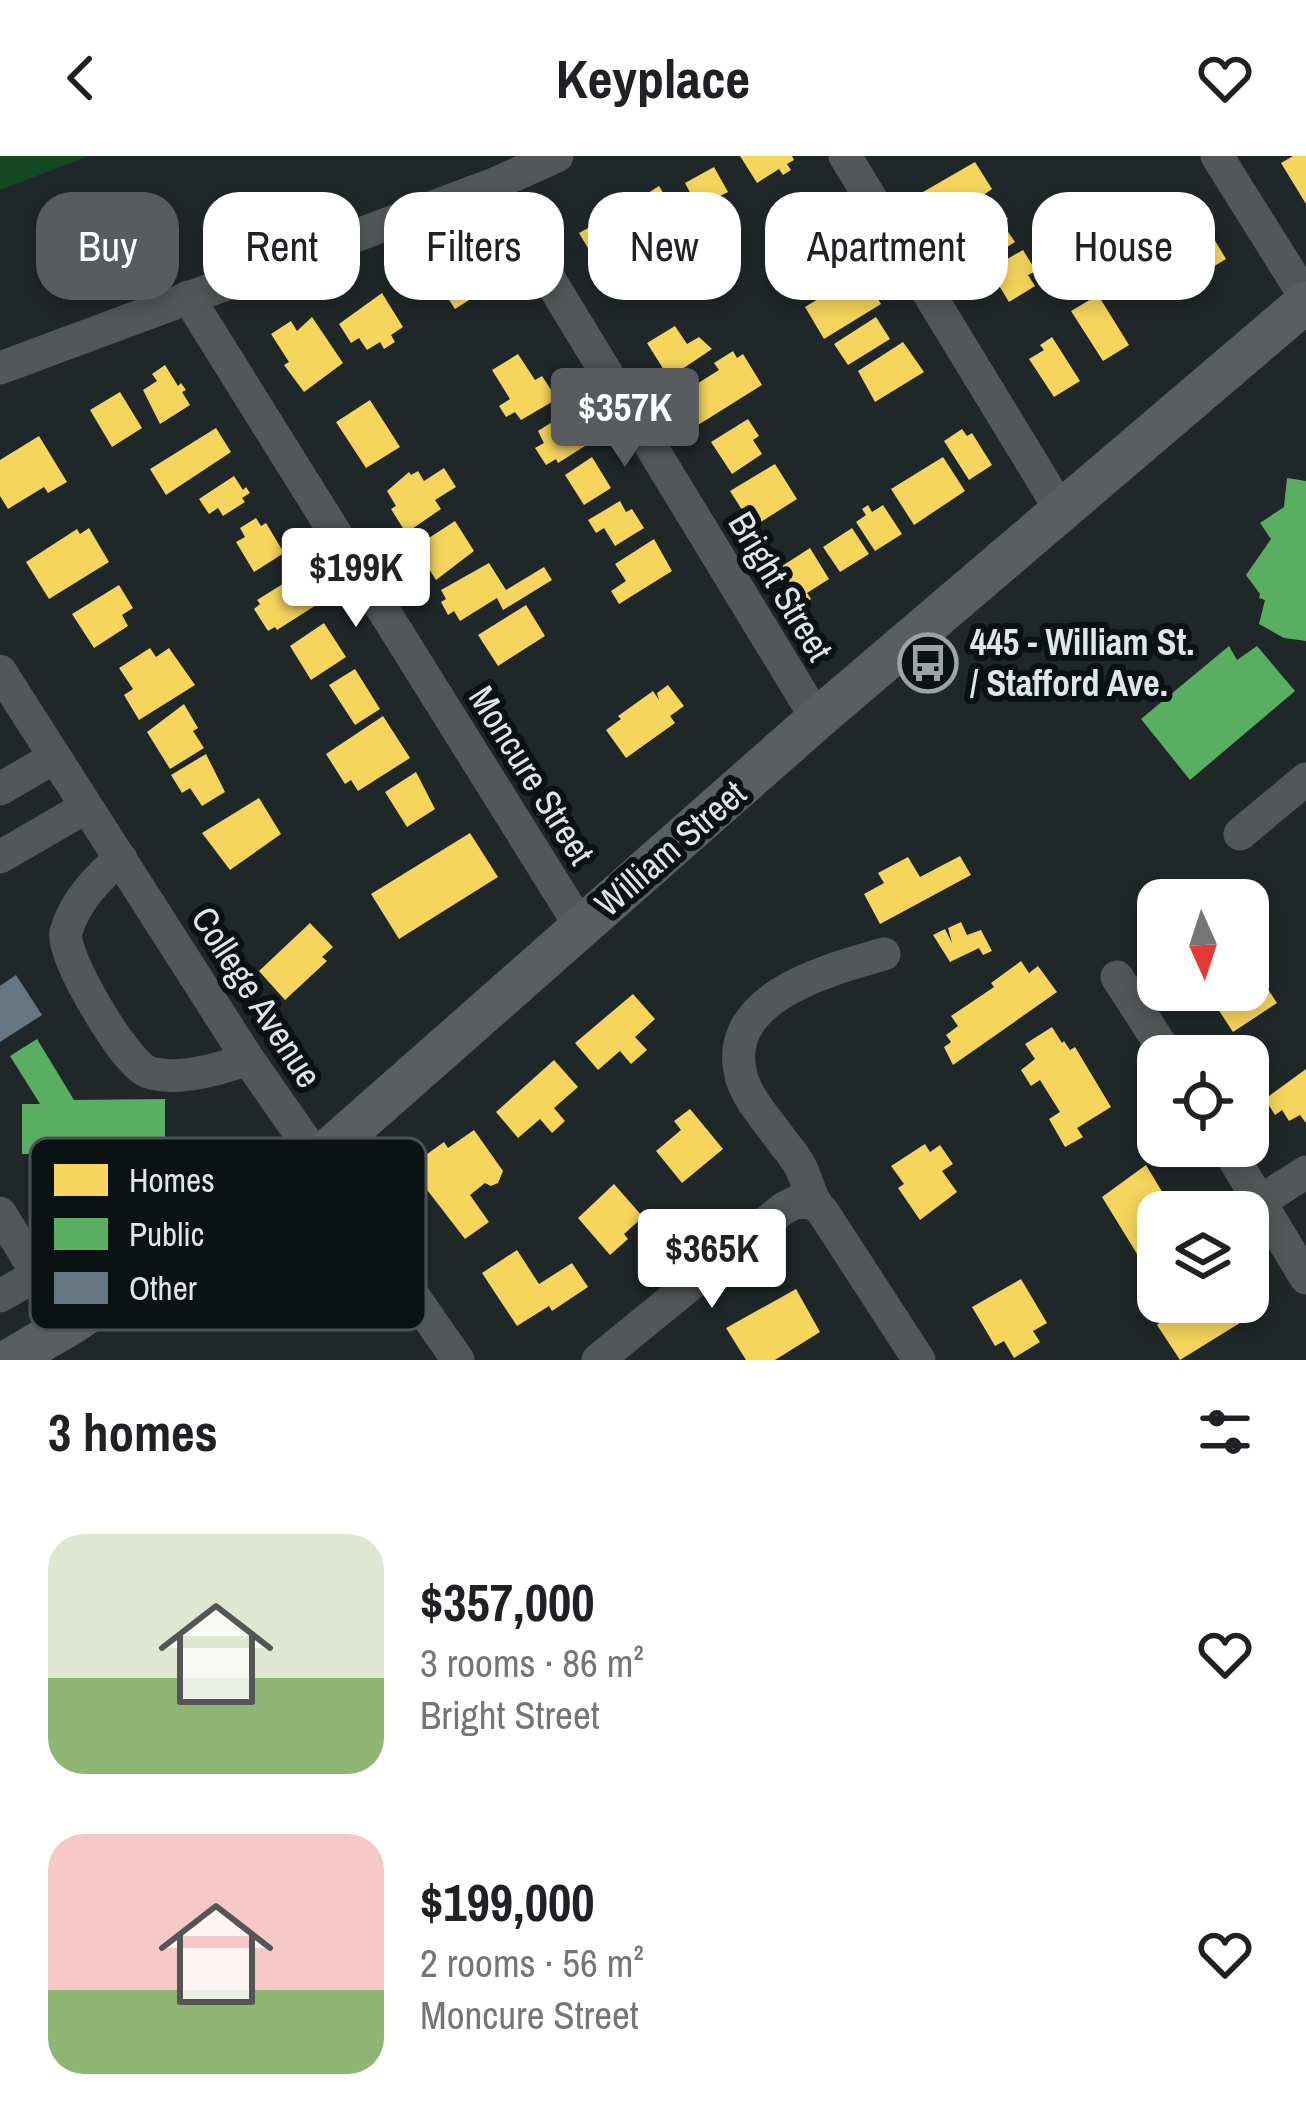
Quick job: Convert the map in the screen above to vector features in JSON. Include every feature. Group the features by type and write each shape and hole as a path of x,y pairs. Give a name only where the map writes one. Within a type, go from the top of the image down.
{"main road":[{"name":"William Street","path":"342,1138 817,719 1306,300"},
{"name":"William Street","path":"9,1360 60,1330"}],"street":[{"path":"0,368 492,185 557,156"},
{"path":"845,156 1061,512"},
{"path":"1217,156 1306,300"},
{"name":"Bright Street","path":"492,185 817,719"},
{"name":"Moncure Street","path":"188,297 581,927"},
{"name":"College Avenue","path":"0,670 303,1138"},
{"path":"0,789 55,757"},
{"path":"1240,834 1306,779"},
{"path":"0,857 86,807"},
{"path":"121,859 97,877 66,932 70,960 100,1012 136,1066 148,1073 217,1070 248,1059"},
{"path":"884,954 838,967 762,1006 748,1022 739,1061 743,1082 799,1164 813,1203 919,1360"},
{"path":"1118,977 1155,1035"},
{"path":"1269,1196 1306,1172"},
{"path":"598,1360 784,1208 796,1202 813,1203"},
{"path":"0,1213 30,1263"},
{"path":"1269,1215 1306,1277"},
{"path":"0,1296 30,1279"},
{"name":"College Avenue","path":"426,1314 458,1360"}],"green space":[{"path":"0,156 89,156 0,190"}],"building: Homes":[{"path":"740,156 792,156 794,160 783,175 779,169 757,183"},
{"path":"1306,156 1306,204 1281,163"},
{"path":"975,162 992,189 988,192 923,192"},
{"path":"714,167 728,192 690,192 685,183"},
{"path":"1215,241 1226,259 1215,266"},
{"path":"1023,250 1032,265 1028,275 1032,288 1009,302 1008,300 1008,258"},
{"path":"382,293 403,327 391,335 395,342 384,349 380,342 367,350 359,338 351,343 339,324"},
{"path":"449,300 469,300 455,309"},
{"path":"816,300 879,300 881,304 824,339 805,307"},
{"path":"1090,300 1101,300 1129,345 1103,361 1071,311"},
{"path":"312,317 343,363 304,392 284,365 289,362 271,334 291,321 297,331"},
{"path":"876,317 890,339 848,365 834,344"},
{"path":"675,326 687,344 699,337 712,349 669,378 647,343"},
{"path":"1052,337 1080,381 1054,397 1029,359 1044,350 1040,345"},
{"path":"903,342 924,372 875,402 858,371"},
{"path":"733,351 737,358 743,354 762,385 698,425 679,395 719,370 714,363"},
{"path":"518,354 535,380 542,376 557,399 521,420 515,412 506,417 499,406 510,399 492,370"},
{"path":"165,365 186,390 182,392 190,405 160,424 143,390 157,381 152,374"},
{"path":"120,392 142,428 112,447 90,410"},
{"path":"370,400 400,447 366,468 336,422"},
{"path":"565,414 585,446 546,465 535,448 544,443 538,431"},
{"path":"748,419 759,436 753,440 762,454 732,474 711,442"},
{"path":"216,428 231,452 166,495 150,469"},
{"path":"962,429 967,436 972,433 992,465 969,480 944,441"},
{"path":"39,436 67,482 48,493 44,487 8,509 0,496 0,460"},
{"path":"592,457 611,488 584,505 565,475"},
{"path":"943,457 965,491 914,525 891,489"},
{"path":"775,464 797,499 753,527 730,491"},
{"path":"444,468 456,487 435,500 441,509 406,533 391,509 396,506 387,491 409,472 418,471 424,481"},
{"path":"234,476 250,493 242,498 245,502 223,516 218,508 209,514 199,499"},
{"path":"620,501 626,512 632,509 644,528 615,546 604,528 596,533 588,520"},
{"path":"868,505 872,512 883,505 902,534 875,551 856,522 866,515 862,509"},
{"path":"256,518 261,526 266,523 284,553 254,572 236,542 245,537 240,528"},
{"path":"455,521 474,551 436,580 415,547"},
{"path":"89,528 109,562 49,599 26,562 77,529 80,534"},
{"path":"852,528 869,554 840,572 823,547"},
{"path":"654,539 672,571 619,604 611,591 626,581 615,564"},
{"path":"810,548 829,579 807,593 811,599 803,604 779,568"},
{"path":"489,563 506,590 544,567 552,580 503,610 497,598 460,621 454,611 448,615 441,590"},
{"path":"302,572 321,602 268,631 254,609 260,604 257,600"},
{"path":"119,585 133,608 122,615 128,626 94,648 72,614"},
{"path":"526,605 545,636 498,666 478,635"},
{"path":"324,623 346,657 311,680 290,646"},
{"path":"150,648 156,657 169,648 195,685 139,720 124,695 133,689 119,668"},
{"path":"355,669 380,709 355,725 329,685"},
{"path":"668,685 684,706 670,716 675,723 626,758 606,730 653,691 659,700 657,693"},
{"path":"184,704 204,748 170,769 147,732"},
{"path":"383,716 410,758 358,791 351,780 345,784 326,754"},
{"path":"206,754 225,792 202,806 190,788 182,793 171,775"},
{"path":"416,772 435,809 407,827 385,792"},
{"path":"259,798 281,834 230,870 202,833"},
{"path":"470,833 498,877 399,939 371,894"},
{"path":"960,856 971,875 880,924 864,894 884,883 878,873 908,857 920,877"},
{"path":"961,922 967,935 981,930 992,951 983,955 979,948 950,962 933,935 945,929 952,943 948,928"},
{"path":"310,923 333,947 322,957 327,961 285,1000 259,971"},
{"path":"1021,961 1029,973 1038,966 1057,992 953,1065 944,1047 951,1042 946,1035 958,1026 951,1016 994,987 991,983"},
{"path":"633,994 655,1019 635,1037 647,1050 631,1064 620,1051 598,1070 575,1043"},
{"path":"1219,1011 1265,1011 1233,1032"},
{"path":"1052,1027 1070,1050 1075,1047 1111,1107 1077,1128 1083,1137 1065,1147 1049,1119 1060,1112 1040,1080 1031,1086 1021,1070 1035,1059 1025,1044"},
{"path":"554,1060 578,1087 554,1108 565,1121 552,1133 540,1119 518,1138 496,1112"},
{"path":"1306,1069 1306,1123 1300,1115 1289,1121 1282,1110 1275,1115 1269,1096"},
{"path":"690,1109 723,1149 682,1183 656,1151 681,1130 674,1121"},
{"path":"474,1130 503,1171 498,1183 485,1183 470,1195 489,1222 465,1239 426,1189 426,1155 444,1142 448,1148"},
{"path":"925,1144 930,1152 940,1145 953,1164 942,1171 957,1192 920,1220 898,1188 904,1184 891,1166"},
{"path":"1147,1167 1162,1191 1137,1191 1137,1254 1102,1197"},
{"path":"614,1184 643,1217 610,1255 578,1218"},
{"path":"517,1250 539,1284 572,1263 588,1287 552,1311 549,1306 517,1326 482,1273"},
{"path":"1021,1279 1047,1323 1033,1331 1040,1342 1014,1358 1004,1341 995,1346 972,1307"},
{"path":"796,1289 820,1332 775,1360 746,1360 726,1328"},
{"path":"1159,1323 1240,1323 1180,1360"}],"building: Public":[{"path":"1287,478 1306,481 1306,641 1284,638 1259,624 1265,600 1246,575 1271,539 1260,523 1284,507"},
{"path":"1229,646 1237,660 1257,646 1295,691 1190,780 1141,719"},
{"path":"37,1039 74,1100 165,1099 165,1138 30,1138 30,1154 22,1154 22,1104 40,1104 10,1056"}],"building: Other":[{"path":"16,975 42,1015 0,1042 0,986"}],"place":[{"name":"445 - William St. / Stafford Ave.","path":"928,663"}]}
